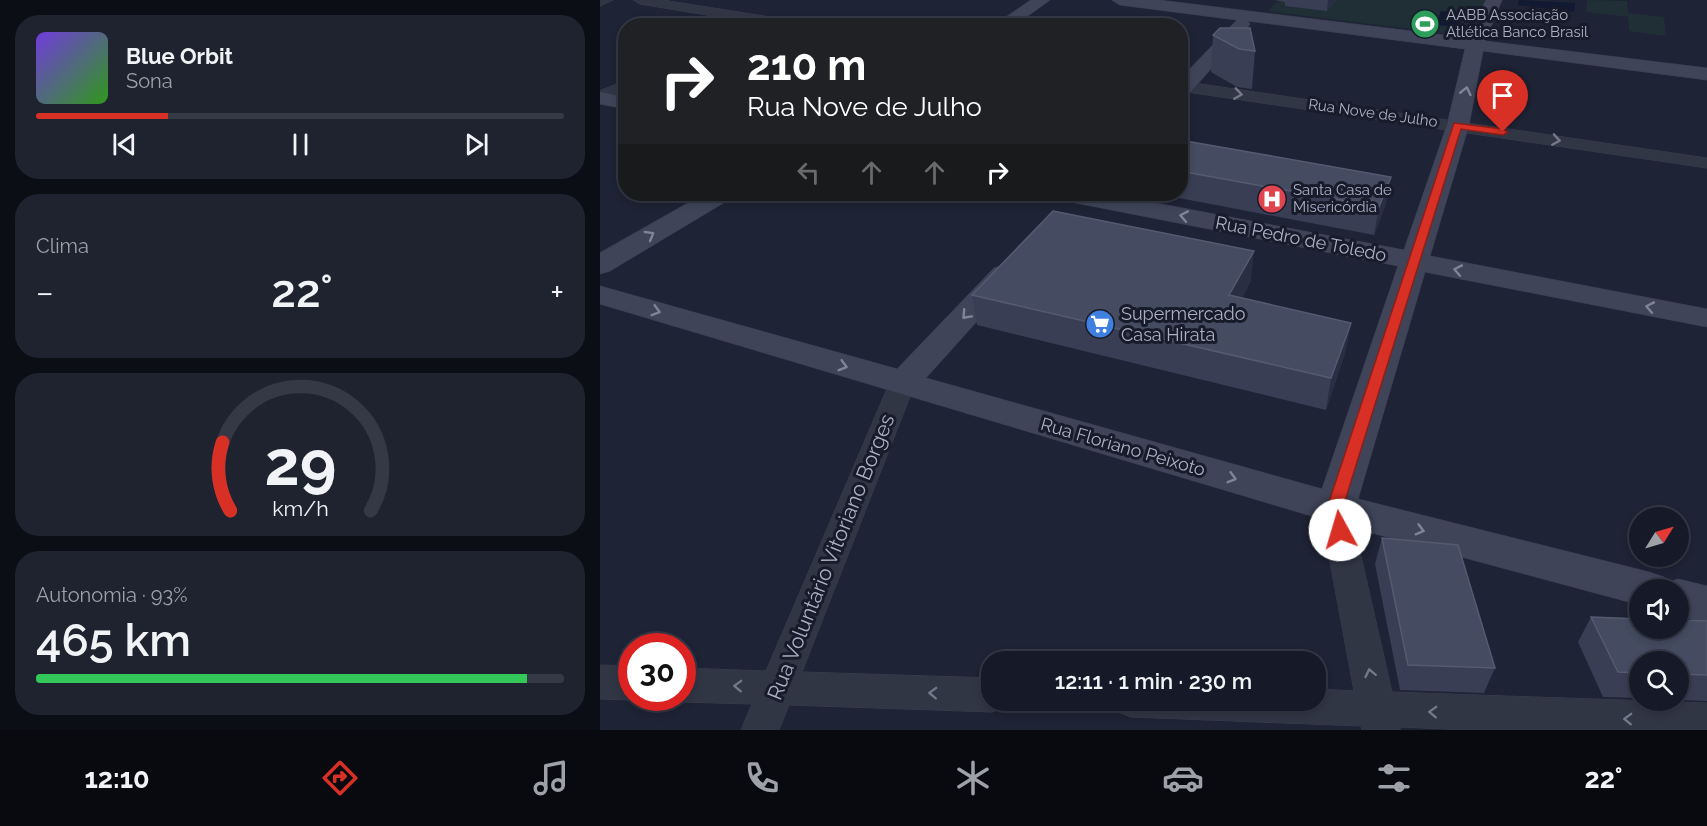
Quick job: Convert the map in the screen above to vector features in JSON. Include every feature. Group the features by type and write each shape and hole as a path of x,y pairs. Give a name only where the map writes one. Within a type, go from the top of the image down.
{"main road":[{"path":"1014,18 1042,0"},
{"path":"1120,0 1256,9"},
{"path":"1172,0 1256,9 1707,74"},
{"path":"1335,508 1458,125 1477,42 1494,0"},
{"path":"1188,82 1256,9"},
{"path":"1477,42 1707,67"},
{"path":"600,97 618,101"},
{"path":"600,265 709,201"},
{"path":"1053,220 1070,201"},
{"name":"Rua Pedro de Toledo","path":"1111,201 1707,318"},
{"path":"902,384 1022,255"},
{"name":"Rua Floriano Peixoto","path":"600,295 1335,508 1629,585"},
{"path":"1689,600 1707,605"}],"street":[{"path":"600,2 607,0"},
{"path":"640,0 740,18"},
{"path":"600,97 618,89"},
{"name":"Rua Nove de Julho","path":"1188,89 1458,125 1707,163"},
{"name":"Rua Voluntário Vitoriano Borges","path":"760,730 902,384"},
{"path":"1335,508 1379,720"},
{"path":"600,682 618,683"},
{"path":"696,685 981,695"},
{"path":"1267,711 1379,720 1707,722"}],"shaded area":[{"name":"AABB Associação Atlética Banco Brasil","path":"1279,0 1489,0 1474,37 1267,11"},
{"path":"1587,0 1627,1 1628,13 1664,17 1666,36 1629,31 1628,17 1586,12"}],"water":[{"path":"1519,0 1575,3 1574,12 1518,5"},
{"path":"1441,11 1464,14 1459,27 1435,25"}],"building":[{"path":"1220,28 1250,28 1255,51 1239,49 1213,35"},
{"path":"1188,141 1391,177 1379,207 1188,172"},
{"name":"Supermercado Casa Hirata","path":"1053,211 1254,251 1229,295 1351,323 1331,378 972,295"},
{"path":"1382,538 1458,545 1495,668 1408,665"},
{"path":"1591,617 1629,619 1629,639 1689,639 1689,620 1707,621 1707,675 1689,674 1689,651 1629,651 1629,672 1618,672"}],"place":[{"name":"AABB Associação Atlética Banco Brasil","path":"1425,24"},
{"name":"Santa Casa de Misericórdia","path":"1272,199"},
{"name":"Supermercado Casa Hirata","path":"1100,324"}],"route":[{"path":"1340,530 1335,508 1458,125 1503,132"}]}
